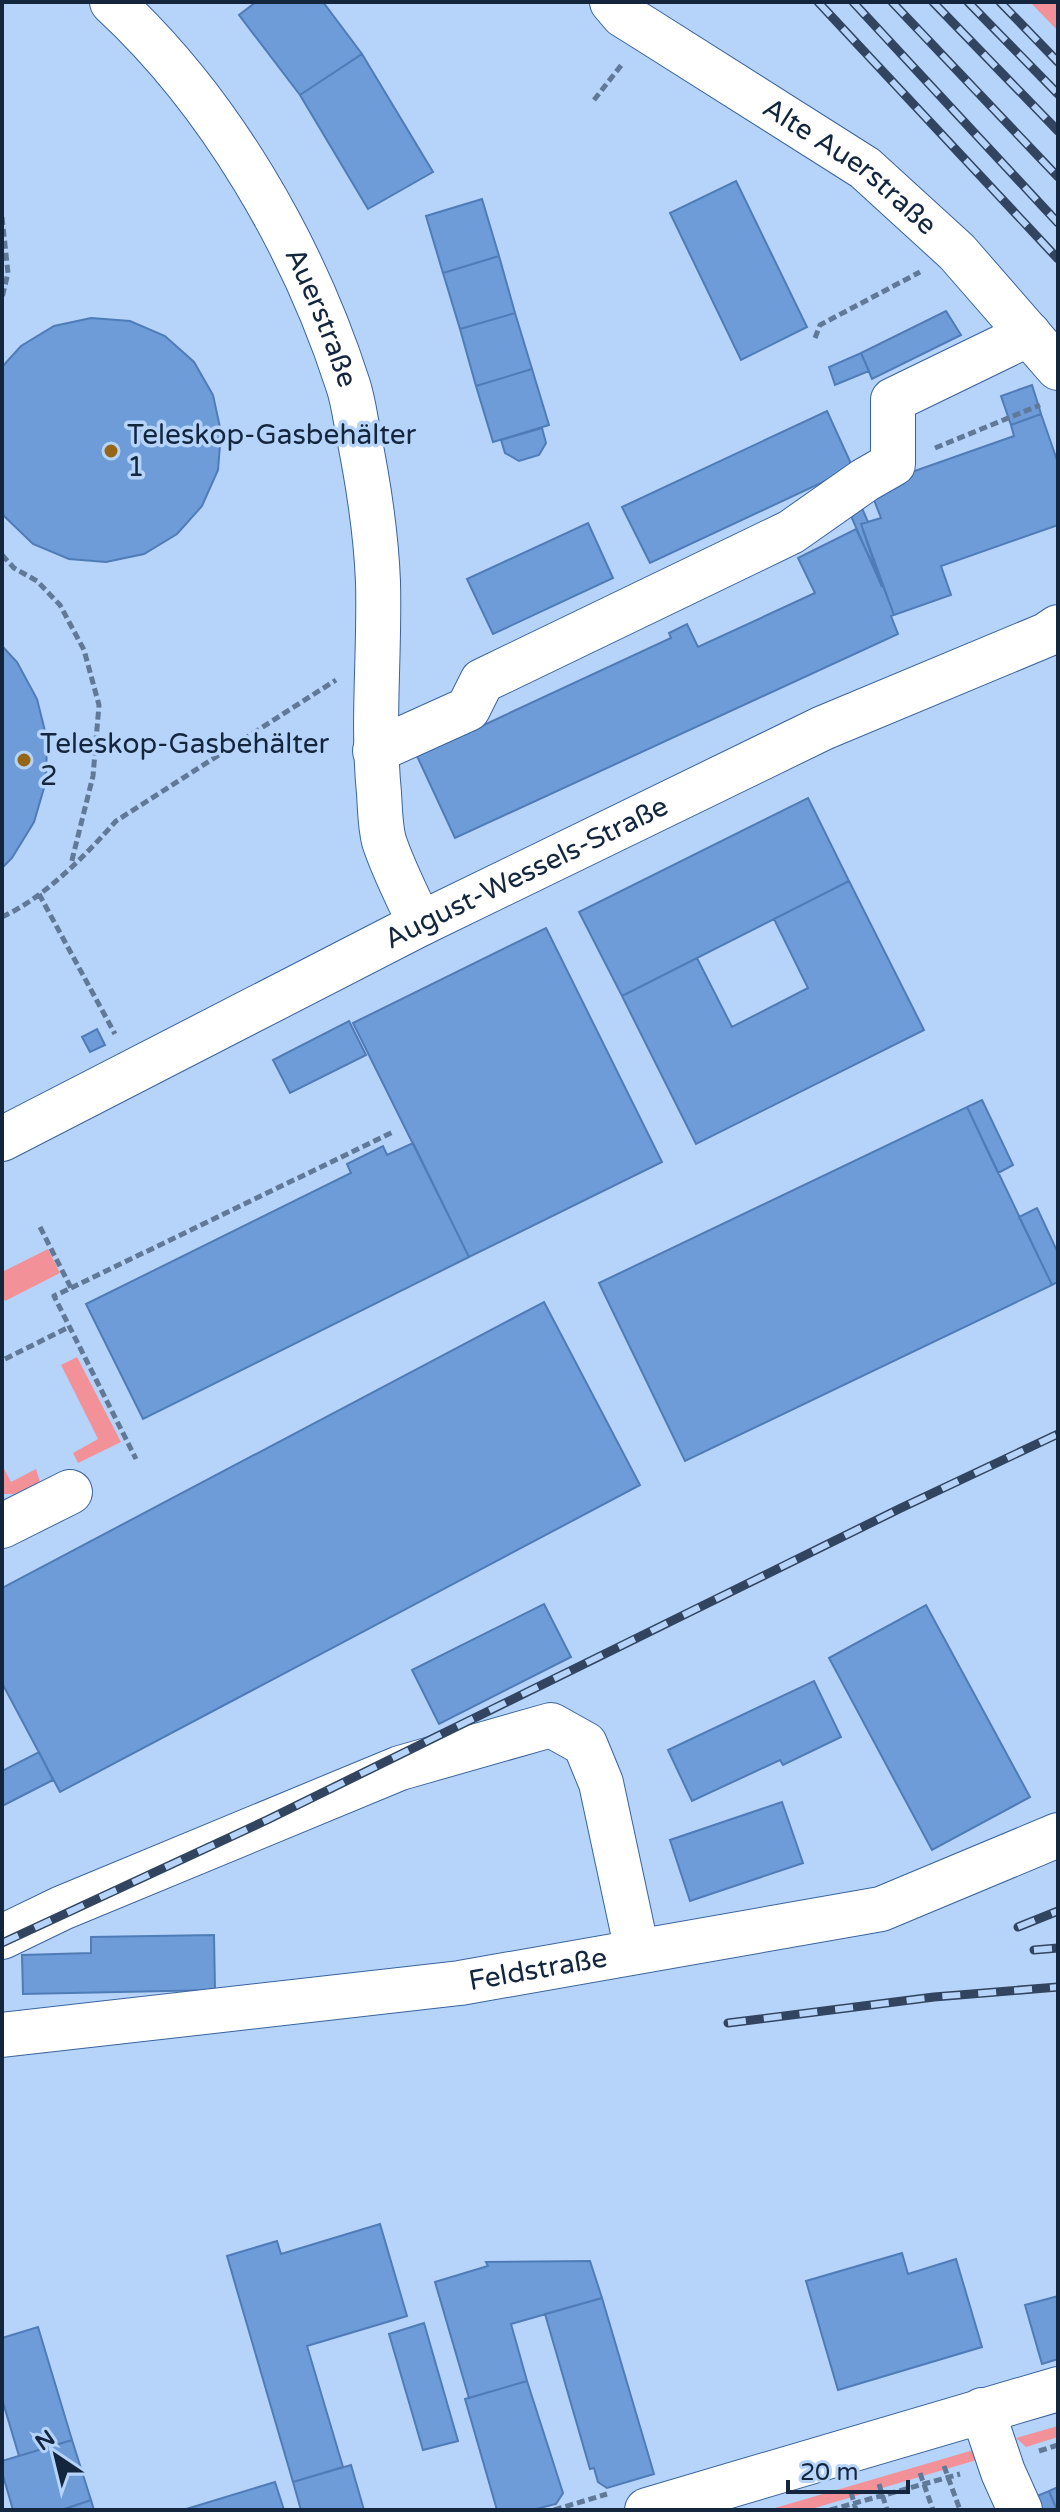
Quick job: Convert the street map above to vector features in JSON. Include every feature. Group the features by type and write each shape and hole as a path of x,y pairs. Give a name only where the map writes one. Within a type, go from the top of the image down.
{"street":[{"name":"Auerstraße","path":"112,2 143,30 193,90 265,197 324,321 348,386 369,484 378,579 379,669 375,751 383,839 420,924"},
{"name":"Alte Auerstraße","path":"612,2 623,15 865,168 957,252 1058,368"},
{"path":"375,751 468,709 482,681 791,532 893,464 893,400 1029,334"},
{"name":"August-Wessels-Straße","path":"2,1139 420,924 823,728 1046,635 1058,627"},
{"path":"2,1526 70,1492"},
{"path":"2,1937 62,1908 400,1768 551,1725 585,1744 601,1783 637,1951"},
{"name":"Feldstraße","path":"2,2035 460,1983 881,1909 1058,1835"},
{"path":"647,2510 1058,2389"},
{"path":"982,2410 999,2462 1020,2510"}],"path":[{"path":"2,217 8,273 2,298"},
{"path":"815,338 820,325 957,252"},
{"path":"893,464 1038,406"},
{"path":"2,555 14,568 37,581 60,605 84,650 99,705 93,776 71,866"},
{"path":"2,917 39,894 95,845 116,821 335,680 379,669"},
{"path":"39,894 135,1072"},
{"path":"136,1459 54,1296 393,1132"},
{"path":"40,1227 71,1288"},
{"path":"5,1359 69,1327"},
{"path":"830,2510 1058,2445"},
{"path":"948,2477 960,2510"},
{"path":"924,2485 933,2510"},
{"path":"882,2495 887,2510"},
{"path":"854,2502 856,2510"}],"shaded area":[{"path":"1030,2 1058,2 1058,31"},
{"path":"48,1249 60,1273 5,1301 2,1272"},
{"path":"77,1357 121,1442 78,1463 73,1453 98,1439 61,1365"},
{"path":"2,1465 11,1482 36,1469 40,1482 14,1494 2,1494"},
{"path":"1058,2426 1058,2437 1026,2447 1016,2438"},
{"path":"977,2449 980,2459 808,2510 768,2510"}],"building":[{"path":"256,2 323,2 362,54 300,95 239,15"},
{"path":"362,54 433,172 368,209 300,95"},
{"path":"736,181 807,327 741,360 670,213"},
{"path":"482,199 499,256 443,273 426,216"},
{"path":"499,256 515,313 460,329 443,273"},
{"path":"946,311 961,335 872,379 861,353"},
{"path":"515,313 532,369 476,386 460,329"},
{"name":"Teleskop-Gasbehälter 1","path":"91,318 130,321 165,336 194,362 213,395 221,432 218,470 202,506 177,534 144,554 106,562 69,559 33,544 2,514 2,367 21,346 54,326"},
{"path":"861,353 869,371 835,385 829,367"},
{"path":"532,369 549,425 493,442 476,386"},
{"path":"1032,385 1041,414 1011,425 1001,396"},
{"path":"827,411 853,468 650,563 622,507"},
{"path":"1041,414 1058,463 1058,525 941,566 951,595 894,615 861,524 881,518 869,487 1014,436 1011,425"},
{"path":"542,428 546,443 539,455 519,461 505,453 501,440"},
{"path":"846,471 868,522 861,524 882,587 834,477"},
{"path":"588,523 613,578 493,634 467,579"},
{"path":"856,529 883,586 898,634 455,838 417,756 671,638 669,633 687,624 698,647 815,593 798,558"},
{"name":"Teleskop-Gasbehälter 2","path":"2,646 17,662 37,699 47,739 46,781 34,822 12,858 2,868"},
{"path":"808,798 849,881 622,996 579,912"},
{"path":"849,881 924,1030 696,1144 622,996 697,958 732,1027 808,988 774,919"},
{"path":"546,928 662,1162 469,1257 353,1023"},
{"path":"349,1021 366,1055 290,1093 273,1060"},
{"path":"97,1029 105,1045 90,1052 82,1037"},
{"path":"982,1100 1013,1165 998,1173 967,1107"},
{"path":"967,1107 1052,1285 685,1461 599,1283"},
{"path":"413,1143 469,1257 143,1419 86,1304 351,1173 347,1164 383,1146 387,1155"},
{"path":"1037,1208 1058,1253 1058,1282 1052,1285 1019,1217"},
{"path":"544,1302 640,1485 60,1792 2,1683 2,1588"},
{"path":"544,1604 571,1657 439,1724 412,1670"},
{"path":"926,1605 1030,1797 932,1850 829,1658"},
{"path":"814,1681 841,1737 783,1765 780,1760 692,1801 668,1750"},
{"path":"39,1752 53,1780 2,1806 2,1771"},
{"path":"782,1802 803,1863 690,1901 670,1840"},
{"path":"214,1935 215,1990 23,1994 22,1955 91,1953 91,1937"},
{"path":"380,2224 407,2316 307,2346 343,2467 293,2482 227,2256 277,2241 281,2254"},
{"path":"902,2253 908,2274 956,2259 982,2347 838,2390 806,2281"},
{"path":"590,2261 602,2298 511,2324 527,2381 469,2398 435,2282 488,2266 486,2262"},
{"path":"1058,2296 1058,2359 1042,2364 1025,2305"},
{"path":"602,2298 654,2474 607,2488 598,2482 594,2468 590,2469 545,2314"},
{"path":"424,2323 458,2441 423,2450 389,2334"},
{"path":"38,2327 72,2440 19,2456 2,2399 2,2338"},
{"path":"527,2381 563,2493 556,2504 532,2510 497,2510 465,2399"},
{"path":"72,2440 91,2500 62,2510 13,2510 2,2472 2,2461"},
{"path":"351,2465 364,2510 301,2510 293,2482"},
{"path":"275,2482 284,2510 183,2510"},
{"path":"1058,2487 1058,2510 1057,2510 1049,2491"},
{"path":"1049,2491 1057,2510 1037,2510 1032,2498"},
{"path":"91,2500 94,2510 64,2510 64,2509"}],"railway":[{"path":"818,2 1058,259"},
{"path":"853,2 1058,223"},
{"path":"892,2 1058,177"},
{"path":"933,2 1058,131"},
{"path":"968,2 1058,94"},
{"path":"1000,2 1058,62"},
{"path":"2,1943 267,1820 1058,1434"},
{"path":"1018,1927 1058,1911"},
{"path":"1034,1950 1058,1948"},
{"path":"728,2023 934,1997 1058,1987"}],"place":[{"name":"Teleskop-Gasbehälter 1","path":"111,451"},
{"name":"Teleskop-Gasbehälter 2","path":"24,760"}]}
